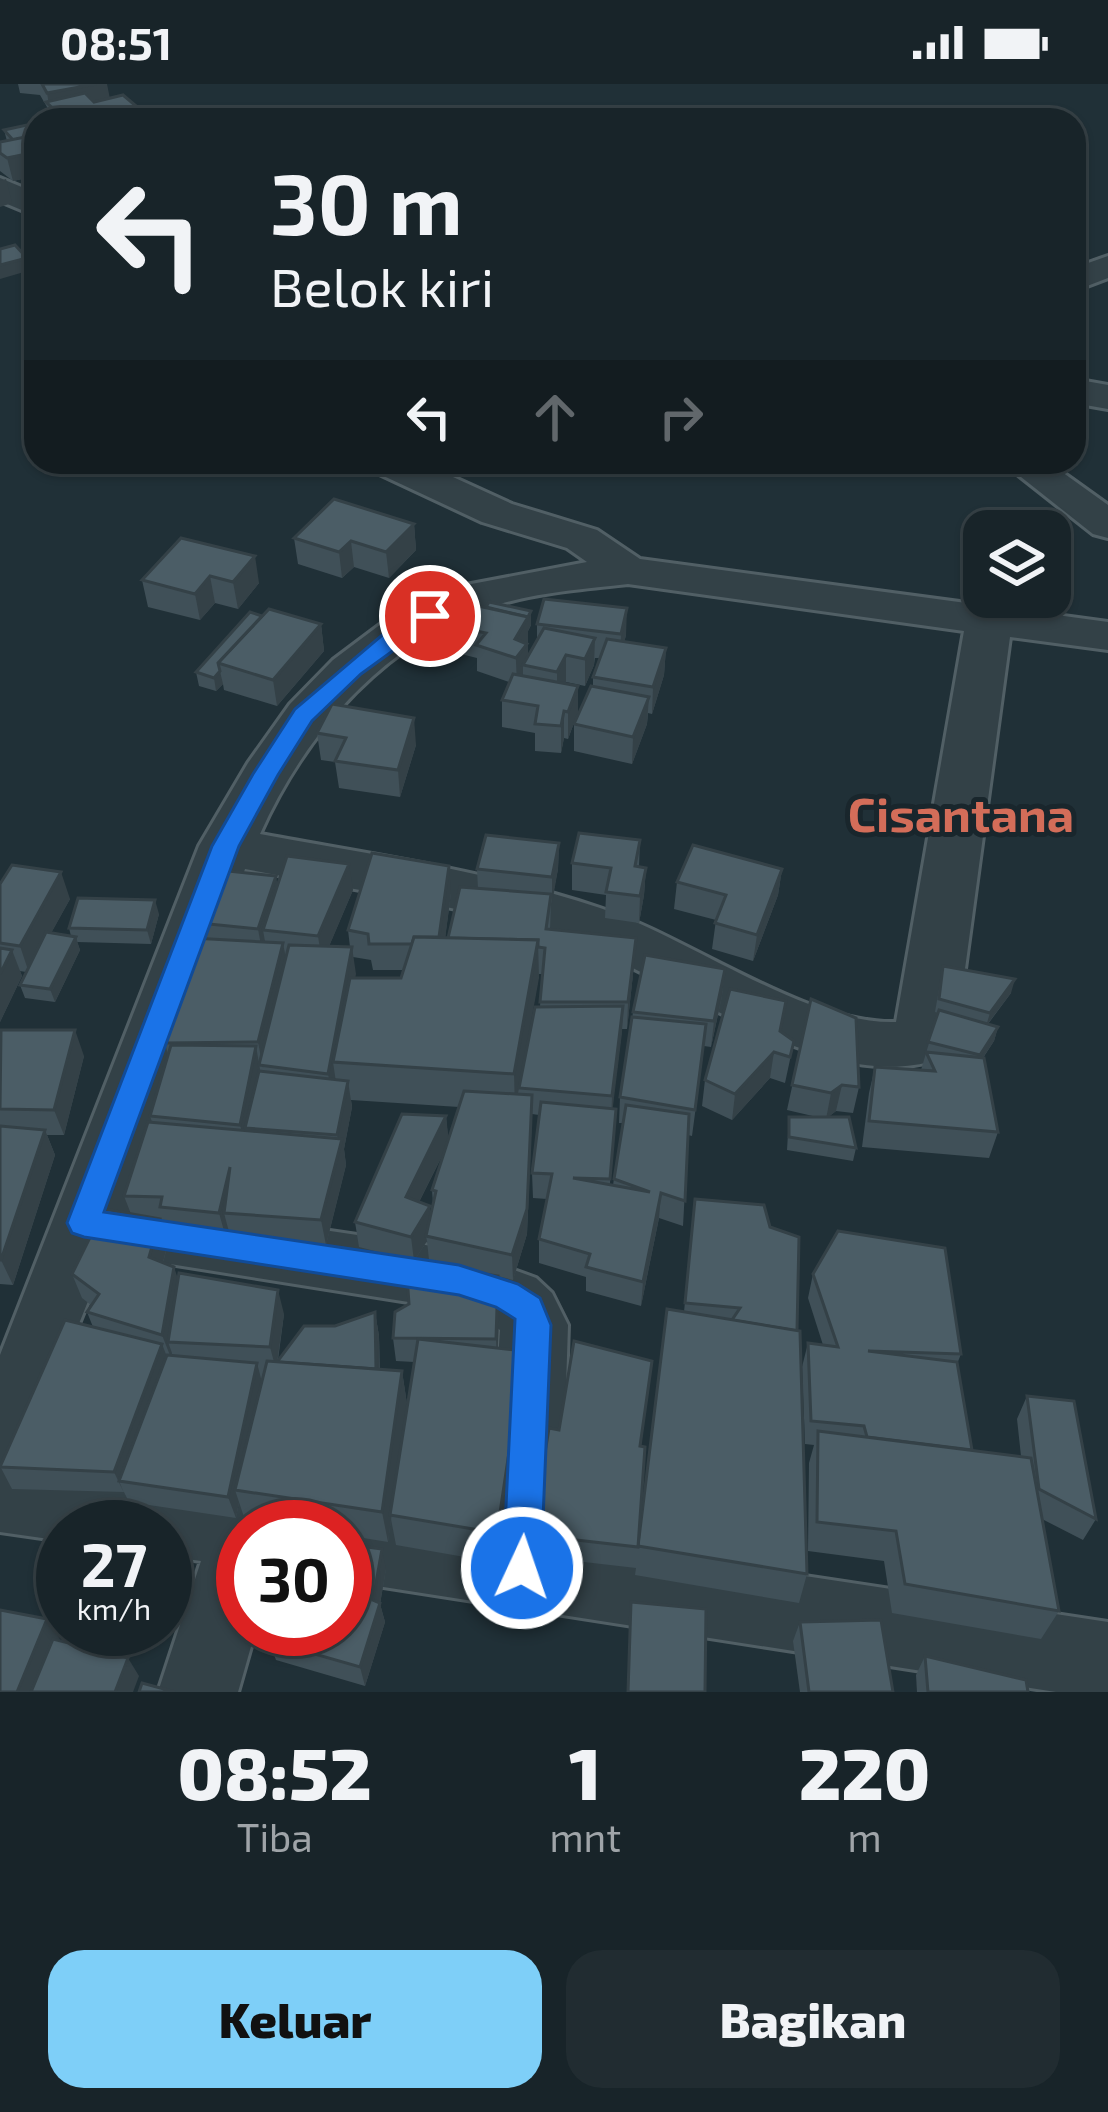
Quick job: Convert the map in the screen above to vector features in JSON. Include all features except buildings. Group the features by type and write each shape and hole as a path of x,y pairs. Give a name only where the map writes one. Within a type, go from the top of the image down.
{"street":[{"path":"413,474 497,513 582,539 628,571"},
{"path":"1038,474 1108,525"},
{"path":"0,1434 225,846 303,715 403,630 457,602 556,578 628,571 1108,636"},
{"path":"225,846 443,888 578,922 668,958 764,1012 872,1049 915,1043 930,1013 989,620"},
{"path":"84,1223 459,1280 506,1295 528,1309 534,1325 522,1568"},
{"path":"0,1496 216,1526"},
{"path":"372,1548 1108,1661"},
{"path":"198,1692 216,1634"}],"district":[{"name":"Cisantana","path":"961,815"}],"route":[{"path":"430,616 352,669 303,715 266,774 225,846 84,1223 459,1280 506,1295 528,1309 534,1325 522,1568"}]}
